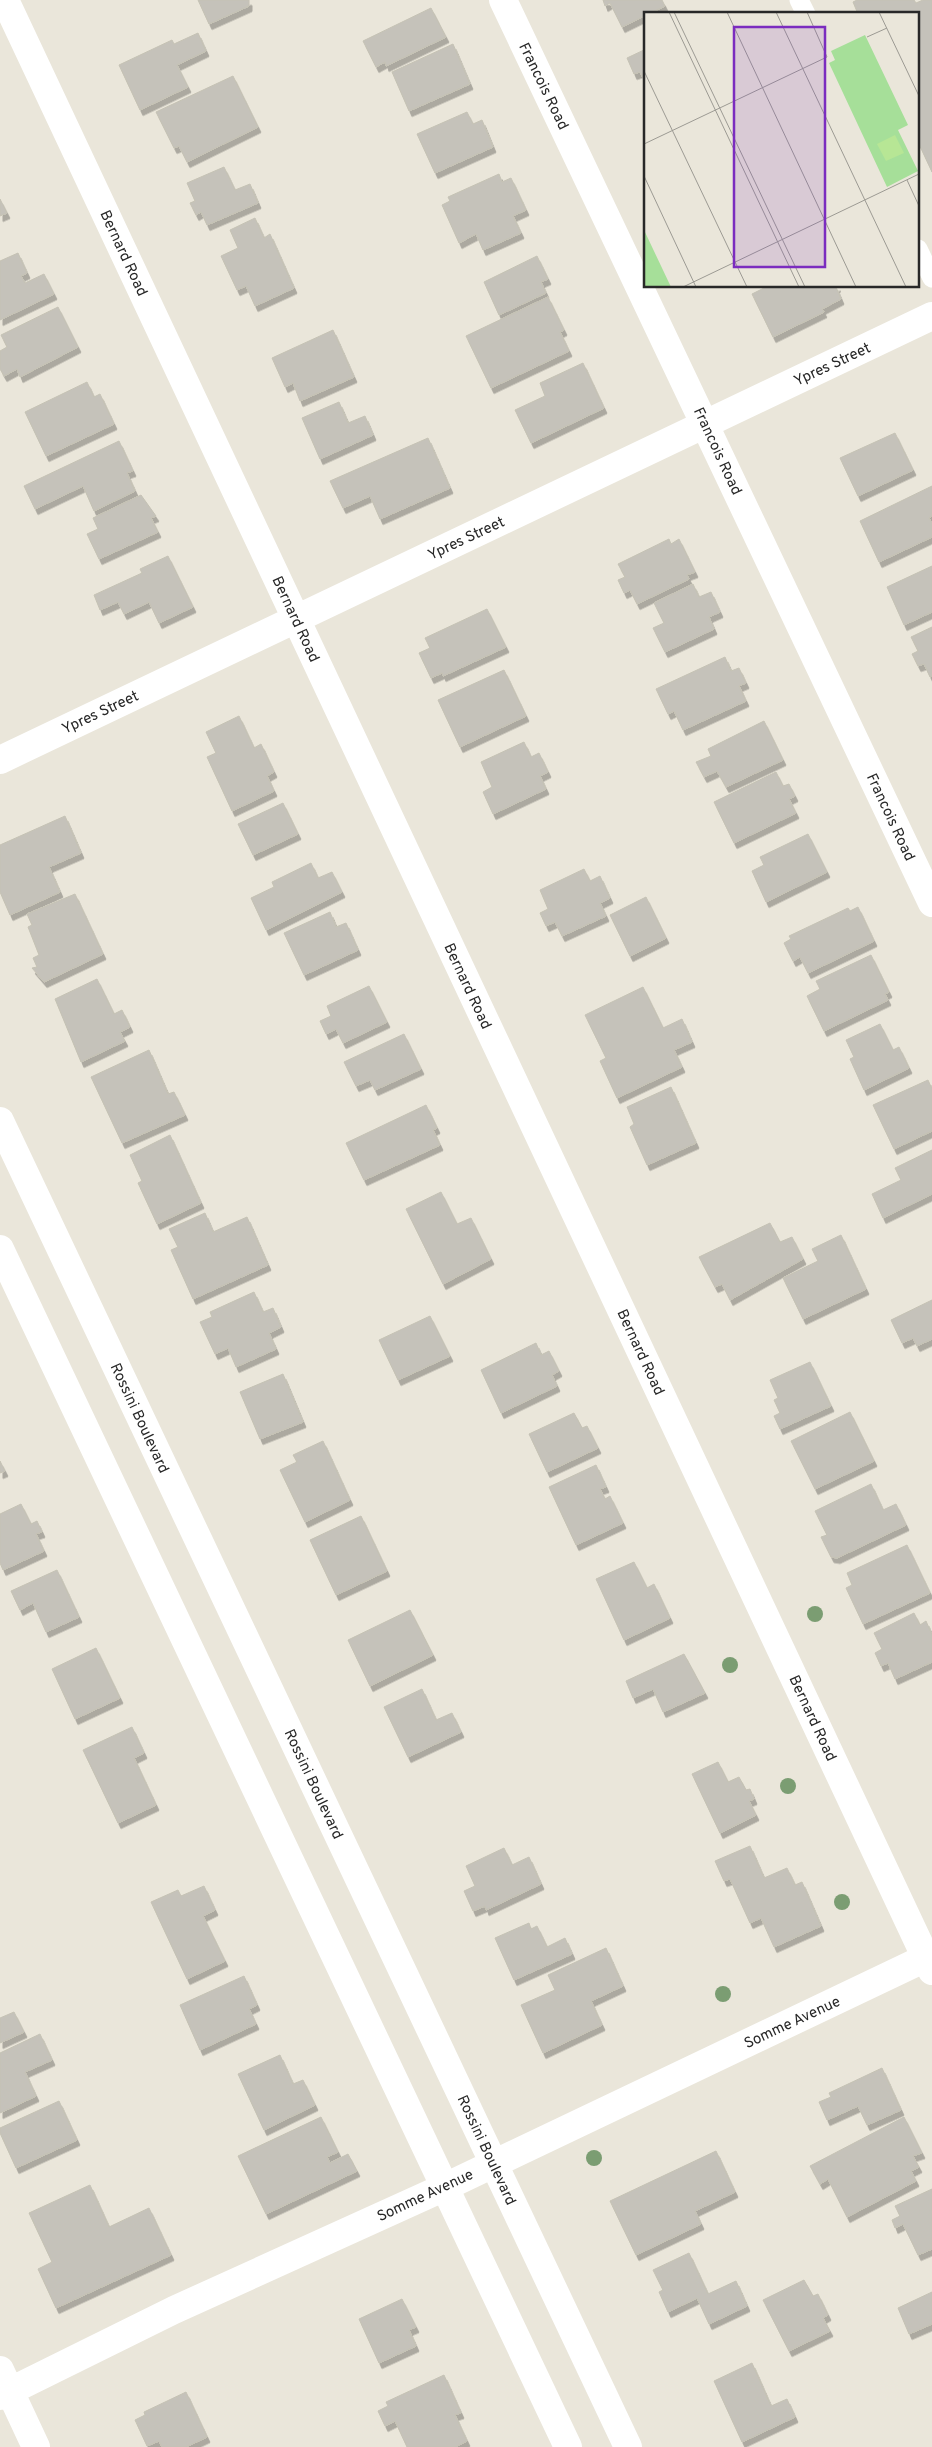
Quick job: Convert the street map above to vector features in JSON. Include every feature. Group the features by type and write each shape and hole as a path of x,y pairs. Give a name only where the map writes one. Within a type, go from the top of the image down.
{"street":[{"name":"Bernard Road","path":"5,0 930,1961"},
{"name":"Francois Road","path":"503,0 932,903"},
{"name":"Ypres Street","path":"0,760 932,316"},
{"name":"Rossini Boulevard","path":"0,1121 628,2447"},
{"path":"0,1249 568,2447"},
{"name":"Somme Avenue","path":"3,2385 445,2187 492,2163 930,1961"},
{"path":"3,2385 36,2447"}],"lane":[{"path":"799,0 805,12"},
{"path":"920,253 932,278"}],"building":[{"path":"198,0 249,0 249,6 209,24"},
{"path":"603,0 662,0 665,6 653,12 644,12 644,16 622,27 610,3 605,6"},
{"path":"857,0 914,0 916,3 923,0 932,0 932,172 920,146 920,12 857,12 853,2"},
{"path":"431,8 446,37 386,66 385,62 376,67 363,41"},
{"path":"198,33 206,51 177,65 188,87 140,110 119,65 172,40 174,44"},
{"path":"453,44 470,84 409,111 392,72"},
{"path":"644,50 644,80 640,72 634,74 627,58"},
{"path":"233,76 258,127 187,162 179,146 174,148 156,112"},
{"path":"467,112 473,124 482,120 493,147 435,173 417,134"},
{"path":"224,167 235,190 250,184 258,203 207,225 201,212 196,215 190,203 195,201 187,183"},
{"path":"499,174 502,182 511,178 526,210 513,216 521,233 483,250 476,234 459,243 442,205 450,201 448,197"},
{"path":"0,199 7,213 0,216"},
{"path":"255,218 264,238 270,234 294,288 255,306 246,286 237,290 221,256 238,248 230,230"},
{"path":"18,253 27,273 21,276 25,283 44,274 54,294 0,320 0,261"},
{"path":"537,256 548,279 541,282 546,293 499,315 484,282"},
{"path":"764,288 836,288 841,299 822,309 824,312 773,337 752,294"},
{"path":"548,297 564,330 560,332 569,351 491,388 466,336"},
{"path":"58,307 78,347 20,377 17,369 4,376 0,369 0,351 7,347 1,335"},
{"path":"333,330 354,377 300,401 293,383 285,387 272,358"},
{"path":"583,363 604,408 531,443 515,410 545,396 540,383"},
{"path":"87,382 94,397 100,394 114,424 46,456 25,412"},
{"path":"339,402 348,423 365,416 373,435 320,459 302,418"},
{"path":"895,433 913,470 858,496 840,458"},
{"path":"428,438 450,488 380,519 370,496 343,508 330,481"},
{"path":"119,441 133,471 127,473 135,491 94,511 83,486 35,509 24,486"},
{"path":"932,486 932,516 929,518 932,523 932,537 879,562 860,521"},
{"path":"141,495 156,516 151,518 158,532 99,559 87,534 98,529 93,518"},
{"path":"669,539 671,544 679,539 695,572 687,575 689,579 637,604 630,590 624,593 618,580 625,577 618,564"},
{"path":"168,556 193,607 159,623 149,602 124,614 118,602 100,610 94,595 142,573 140,569"},
{"path":"932,566 932,612 904,625 887,587"},
{"path":"693,584 699,597 711,592 720,612 709,617 714,629 665,652 653,628 664,623 654,603"},
{"path":"487,609 506,647 443,676 442,673 431,678 419,653 430,648 425,638"},
{"path":"932,627 932,676 930,677 924,664 918,666 912,654 918,651 911,637"},
{"path":"725,657 731,671 739,668 746,683 739,686 746,701 683,730 674,711 668,714 656,689"},
{"path":"504,670 526,716 460,747 438,700"},
{"path":"239,716 254,748 261,744 274,772 267,776 274,791 232,811 207,757 216,753 206,732"},
{"path":"764,721 783,760 726,787 717,771 704,777 696,762 711,756 708,749"},
{"path":"524,742 531,757 539,753 548,772 540,776 546,789 493,814 483,792 492,787 481,762"},
{"path":"776,772 783,786 789,784 795,796 789,799 796,813 734,843 714,802"},
{"path":"283,803 298,834 253,855 238,824"},
{"path":"65,816 81,853 49,867 60,892 10,915 0,892 0,845"},
{"path":"808,834 827,872 766,902 752,871 764,865 760,857"},
{"path":"311,863 318,878 332,872 342,892 266,930 251,898 274,887 272,882"},
{"path":"584,869 590,881 600,876 610,898 600,903 606,916 562,936 555,922 546,926 540,913 548,909 540,890"},
{"path":"75,894 103,954 44,982 32,968 37,967 33,958 39,955 28,927 32,925 27,914"},
{"path":"646,897 666,938 630,956 610,915"},
{"path":"858,907 874,941 808,973 800,957 793,961 784,943 791,939 789,936 848,908 850,911"},
{"path":"330,912 336,927 346,923 358,950 304,975 284,933"},
{"path":"871,955 889,992 885,994 888,1000 824,1031 807,996 820,989 816,981"},
{"path":"97,979 114,1014 122,1010 130,1027 120,1032 125,1041 81,1062 55,999"},
{"path":"369,986 387,1022 343,1043 336,1029 326,1034 320,1021 331,1016 327,1006"},
{"path":"643,987 663,1028 682,1019 692,1042 674,1050 682,1067 617,1098 600,1061 606,1058 585,1015"},
{"path":"880,1024 893,1050 899,1047 909,1068 864,1090 850,1059 854,1057 846,1040"},
{"path":"404,1034 421,1069 375,1090 370,1080 356,1086 344,1062"},
{"path":"149,1050 168,1094 174,1092 185,1115 122,1143 91,1077"},
{"path":"928,1080 932,1089 932,1131 894,1149 873,1105"},
{"path":"671,1087 696,1143 647,1165 630,1127 634,1124 627,1107"},
{"path":"426,1105 437,1128 433,1130 440,1145 364,1180 346,1143"},
{"path":"170,1135 201,1203 157,1224 138,1183 142,1181 130,1155"},
{"path":"932,1150 932,1194 883,1218 872,1194 901,1180 895,1168"},
{"path":"441,1192 457,1224 471,1218 491,1259 443,1284 406,1209"},
{"path":"205,1213 213,1232 247,1217 268,1265 193,1299 171,1250 178,1247 169,1229"},
{"path":"770,1223 780,1242 792,1237 803,1259 730,1300 722,1284 715,1287 699,1257"},
{"path":"841,1235 866,1289 803,1319 783,1278 818,1261 812,1249"},
{"path":"254,1292 263,1312 273,1308 281,1327 269,1333 276,1349 236,1367 228,1348 215,1354 200,1322 212,1317 210,1312"},
{"path":"932,1300 932,1339 917,1346 913,1338 902,1343 891,1320"},
{"path":"430,1316 450,1356 398,1380 379,1340"},
{"path":"536,1343 541,1355 549,1351 559,1371 552,1375 557,1386 501,1413 481,1370"},
{"path":"810,1362 831,1406 780,1429 774,1416 780,1413 774,1400 778,1398 770,1380"},
{"path":"283,1374 303,1422 260,1439 240,1392"},
{"path":"850,1412 874,1461 815,1489 791,1441"},
{"path":"574,1413 582,1428 587,1426 598,1448 547,1472 529,1434"},
{"path":"323,1441 350,1500 305,1522 280,1470 297,1462 293,1455"},
{"path":"0,1461 5,1471 0,1473"},
{"path":"596,1465 606,1487 600,1489 605,1499 610,1496 623,1523 576,1545 549,1487"},
{"path":"871,1484 883,1510 896,1504 906,1525 837,1558 831,1557 821,1537 827,1535 815,1511"},
{"path":"21,1504 31,1524 37,1521 42,1532 36,1534 44,1551 3,1570 0,1563 0,1514"},
{"path":"361,1516 387,1571 336,1595 310,1540"},
{"path":"907,1545 930,1593 863,1624 846,1588 852,1585 847,1573"},
{"path":"634,1562 647,1588 654,1584 670,1618 624,1640 596,1579"},
{"path":"57,1570 79,1617 46,1632 33,1603 20,1610 11,1591"},
{"path":"410,1610 433,1655 370,1686 348,1640"},
{"path":"914,1613 920,1625 926,1621 932,1635 932,1662 895,1679 888,1663 881,1666 875,1653 882,1649 874,1633"},
{"path":"96,1648 120,1698 75,1719 52,1669"},
{"path":"684,1654 705,1693 663,1712 653,1689 633,1698 626,1681"},
{"path":"422,1689 436,1720 452,1713 461,1732 408,1757 384,1707"},
{"path":"132,1727 144,1753 134,1758 156,1805 118,1823 83,1750"},
{"path":"718,1762 728,1782 739,1777 746,1790 750,1789 754,1799 749,1801 756,1815 720,1833 692,1774"},
{"path":"750,1846 764,1878 787,1868 795,1885 802,1882 821,1926 774,1947 761,1918 750,1923 730,1879 724,1881 715,1861"},
{"path":"504,1848 512,1865 529,1857 541,1884 486,1910 485,1906 473,1911 464,1891 475,1886 466,1866"},
{"path":"204,1886 215,1910 203,1916 225,1961 187,1979 151,1902 178,1890 181,1896"},
{"path":"529,1923 531,1929 537,1926 547,1947 565,1938 572,1954 514,1980 495,1938"},
{"path":"606,1948 623,1986 591,2001 602,2025 543,2053 521,2005 555,1990 548,1975"},
{"path":"244,1976 257,2005 249,2009 256,2024 200,2050 180,2005"},
{"path":"14,2012 24,2032 0,2043 0,2018"},
{"path":"40,2034 52,2060 25,2072 36,2096 0,2113 0,2053"},
{"path":"280,2055 293,2084 303,2080 315,2105 264,2130 238,2074"},
{"path":"882,2068 901,2110 867,2125 858,2106 827,2120 819,2102 831,2097 829,2093"},
{"path":"59,2101 77,2140 16,2168 0,2133 0,2128"},
{"path":"321,2117 338,2152 327,2157 330,2163 348,2154 357,2171 266,2214 238,2156"},
{"path":"904,2117 922,2153 913,2156 919,2167 911,2171 916,2181 847,2217 828,2179 820,2184 810,2166"},
{"path":"716,2151 735,2192 695,2211 701,2224 636,2255 610,2201"},
{"path":"90,2185 109,2227 149,2208 171,2255 56,2308 38,2269 52,2262 29,2213"},
{"path":"932,2189 932,2249 918,2255 903,2224 895,2228 892,2220 900,2216 895,2206"},
{"path":"689,2253 708,2294 736,2281 747,2306 709,2324 697,2298 668,2312 659,2292 663,2290 653,2270"},
{"path":"804,2280 813,2296 818,2294 828,2315 823,2318 830,2331 789,2351 763,2300"},
{"path":"932,2292 932,2324 909,2334 898,2308"},
{"path":"402,2299 416,2327 409,2330 416,2346 379,2363 359,2319"},
{"path":"752,2363 771,2406 787,2399 795,2417 742,2442 714,2381"},
{"path":"444,2375 461,2413 455,2415 467,2441 455,2447 407,2447 395,2421 385,2426 378,2411 388,2406 386,2402"},
{"path":"186,2392 207,2437 186,2447 162,2447 159,2441 147,2446 135,2420 145,2415 144,2412"}]}
